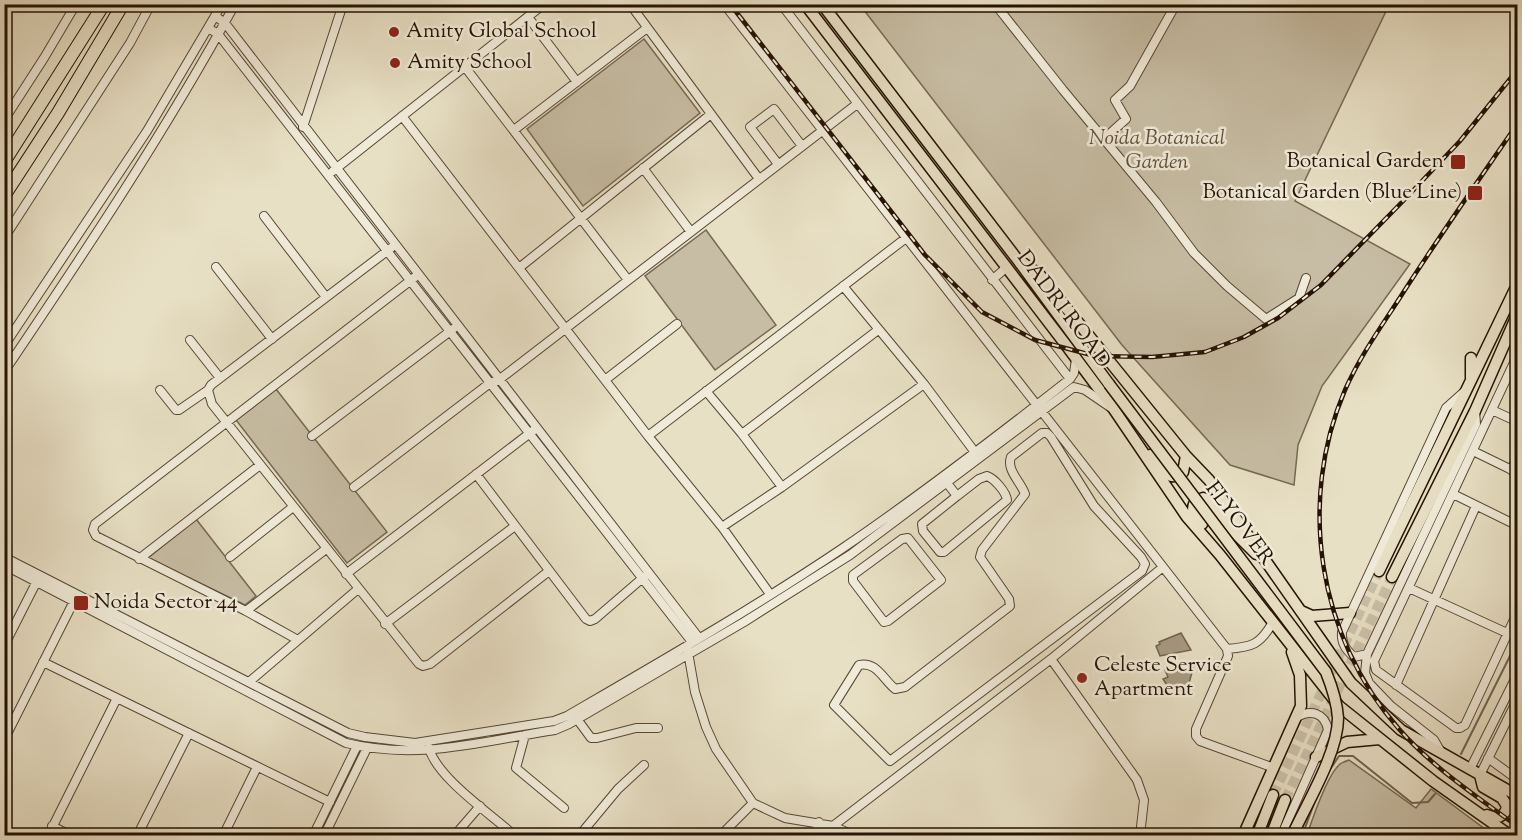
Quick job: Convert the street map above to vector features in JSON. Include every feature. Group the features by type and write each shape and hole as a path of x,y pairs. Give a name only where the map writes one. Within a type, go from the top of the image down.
{"highway":[{"path":"4,162 104,4"},
{"path":"4,196 58,113 123,4"}],"main road":[{"name":"DADRI ROAD","path":"805,4 1113,408 1186,517 1220,555 1287,641"},
{"name":"DADRI ROAD","path":"822,4 1017,259"},
{"name":"FLYOVER","path":"1017,259 1326,672 1334,692 1338,717 1336,735 1331,753 1292,836"},
{"path":"1017,259 1039,274 1186,456 1209,480 1351,683 1401,730 1518,796"},
{"path":"1379,571 1518,282"},
{"path":"1392,577 1475,411 1518,313"},
{"path":"1469,385 1471,358"},
{"path":"1137,447 1153,458 1166,474 1172,477 1183,472 1186,456"},
{"path":"1220,555 1219,545 1193,512 1195,502 1200,498 1209,500 1238,536 1271,569"},
{"path":"1300,611 1312,616 1350,614"},
{"path":"1287,641 1339,706 1464,804 1497,818 1505,813 1507,806 1502,798 1483,787 1475,772"},
{"path":"1243,836 1301,706 1302,685 1296,661 1287,641"},
{"path":"1316,757 1347,742 1380,739"},
{"path":"1257,836 1273,795"},
{"path":"1271,836 1285,800"},
{"path":"1478,810 1511,836"}],"street":[{"path":"4,16 11,4"},
{"path":"4,120 45,58 76,4"},
{"path":"4,238 130,43 151,4"},
{"path":"4,346 147,131 222,4"},
{"path":"4,372 109,215 190,84 235,4"},
{"path":"299,138 343,4"},
{"path":"328,175 544,4"},
{"path":"630,4 759,179"},
{"path":"724,4 1227,649 1228,656 1196,729 1196,736 1200,741 1274,768"},
{"path":"781,4 1070,379"},
{"path":"995,4 1156,202 1194,253 1227,286 1266,319 1299,298 1306,278"},
{"path":"1104,139 1126,119 1115,100 1130,86 1176,4"},
{"path":"215,16 225,23 500,379 534,430 692,645"},
{"path":"528,17 577,82"},
{"path":"208,28 218,34 490,383 534,430 650,572 692,645 695,692 706,727 716,749 753,803 784,818 819,822 855,836"},
{"path":"514,130 647,28"},
{"path":"465,67 628,280"},
{"path":"354,487 490,383 500,379 857,104"},
{"path":"778,164 750,127 774,109 802,146"},
{"path":"519,268 711,114"},
{"path":"402,116 648,436 722,527 770,594"},
{"path":"643,168 691,232"},
{"path":"264,216 326,297"},
{"path":"648,436 906,238"},
{"path":"160,390 176,410 179,410 396,244"},
{"path":"216,267 272,339"},
{"path":"992,280 1007,267"},
{"path":"298,640 246,611 96,536 93,530 95,524 419,274"},
{"path":"843,286 924,384 977,455"},
{"path":"605,380 677,324"},
{"path":"312,436 458,325"},
{"path":"742,434 878,330"},
{"path":"190,340 220,378"},
{"path":"1517,357 1374,661 1376,670 1456,728 1460,728 1465,725 1518,611"},
{"path":"4,565 38,578 348,733 429,746 555,730 577,719 843,548 977,455 1039,408 1070,379 1074,373 1076,359"},
{"path":"722,527 782,487 924,384"},
{"path":"1367,654 1354,657 1348,652 1343,643 1342,632 1446,408 1469,385"},
{"path":"1039,408 1076,387 1085,390 1113,408"},
{"path":"208,390 212,404 418,664 423,666 430,664 549,571"},
{"path":"706,391 782,487"},
{"path":"1492,410 1518,422"},
{"path":"1443,754 1434,740 1391,706 1369,682 1365,673 1367,654 1476,424 1475,411"},
{"path":"346,574 534,430"},
{"path":"1042,433 1047,433 1104,518 1141,557 1144,564 1142,571 890,761 834,705 859,665 866,663 872,665 895,688 905,687 1010,606 1009,599 980,557 982,550 1024,498 1023,488 1009,462 1017,452 1042,433"},
{"path":"1473,451 1514,471 1518,456"},
{"path":"4,557 74,601 346,743 367,748 413,752 429,746 554,722 567,716 692,645 744,622 850,555 947,483 977,455"},
{"path":"140,559 260,465"},
{"path":"476,474 586,619 595,620 650,572"},
{"path":"987,476 991,477 1007,497 1004,503 944,552 940,552 923,531 922,524 957,496 979,479 987,476"},
{"path":"947,483 957,496"},
{"path":"1094,506 1107,495"},
{"path":"1453,495 1518,526"},
{"path":"1104,518 1116,506"},
{"path":"1396,685 1476,506"},
{"path":"230,557 293,507"},
{"path":"892,524 902,538"},
{"path":"385,624 515,526"},
{"path":"908,537 912,540 941,580 884,622 852,578 855,573 902,538 908,537"},
{"path":"246,611 326,549"},
{"path":"833,826 1051,659 1163,567"},
{"path":"4,646 38,578"},
{"path":"1409,588 1507,633"},
{"path":"249,682 358,589"},
{"path":"4,740 74,601"},
{"path":"1227,649 1256,644 1265,636 1273,622"},
{"path":"1051,659 1137,780 1144,800 1140,836"},
{"path":"43,662 330,802"},
{"path":"1475,772 1518,673"},
{"path":"48,836 117,698"},
{"path":"1475,772 1488,758 1518,698"},
{"path":"1281,836 1328,730 1326,721 1320,714 1310,712 1297,717"},
{"path":"577,719 591,738 636,728 657,728"},
{"path":"137,836 189,733"},
{"path":"525,735 516,768 564,808"},
{"path":"313,836 357,746"},
{"path":"429,746 440,769 515,836"},
{"path":"324,836 367,748"},
{"path":"1488,758 1518,780"},
{"path":"579,836 612,795 644,765"},
{"path":"223,836 257,767"},
{"path":"720,836 753,803"},
{"path":"454,836 480,806"},
{"path":"815,836 819,822"},
{"path":"52,826 72,836"}],"green space":[{"name":"Noida Botanical Garden","path":"860,5 1389,5 1295,201 1410,264 1322,386 1298,445 1294,485 1230,465 1122,345"},
{"path":"644,39 700,113 583,206 527,129"},
{"path":"706,230 776,325 715,370 645,276"},
{"path":"276,389 387,532 347,563 236,420"},
{"path":"196,519 256,596 245,605 148,558"},
{"path":"1349,760 1416,808 1431,789 1493,835 1307,835 1330,777 1340,764"}],"shaded area":[{"path":"1181,633 1191,650 1160,656 1156,646 1160,644 1159,642"},
{"path":"1194,665 1188,687 1172,693 1163,679 1168,677 1165,670"}],"waterway":[{"path":"1461,754 1518,640"},
{"path":"1329,771 1339,756 1353,756 1412,803 1428,802 1435,794"},
{"path":"1302,836 1315,801"}],"tunnel":[{"path":"1273,795 1379,571"},
{"path":"1285,800 1392,577"}],"railway":[{"path":"730,4 925,255 982,312 1035,340 1095,356 1152,357 1205,352 1244,337 1278,318 1321,285 1404,200 1460,141 1518,69"},
{"path":"1518,123 1415,274 1351,377 1330,433 1322,477 1320,522 1324,567 1334,611 1350,653 1371,693 1399,729 1426,756 1518,827"}],"place":[{"name":"Amity Global School","path":"394,32"},
{"name":"Amity School","path":"395,63"},
{"name":"Botanical Garden","path":"1458,162"},
{"name":"Botanical Garden (Blue Line)","path":"1475,193"},
{"name":"Noida Sector 44","path":"81,603"},
{"name":"Celeste Service Apartment","path":"1082,678"}]}
